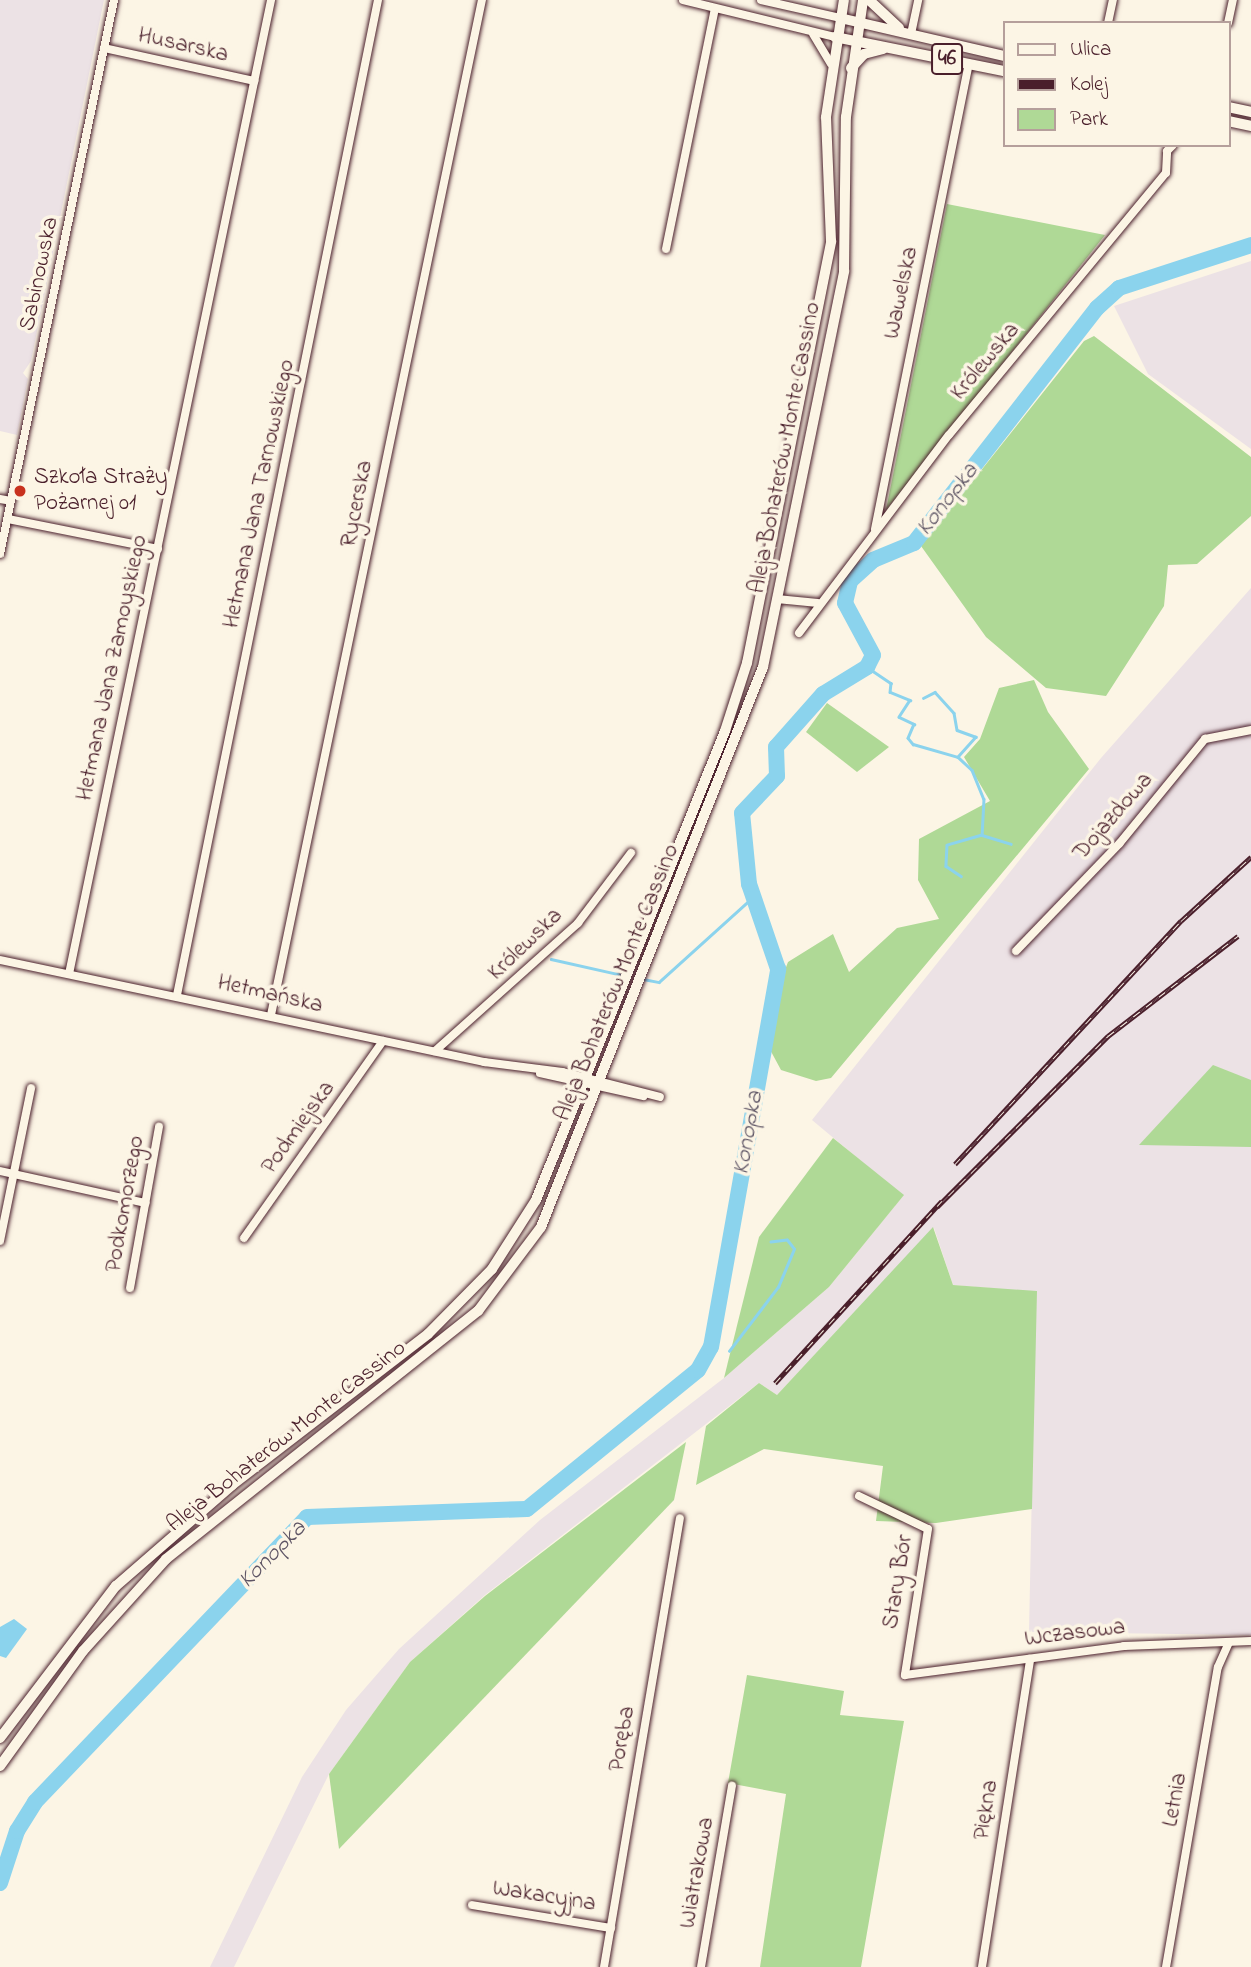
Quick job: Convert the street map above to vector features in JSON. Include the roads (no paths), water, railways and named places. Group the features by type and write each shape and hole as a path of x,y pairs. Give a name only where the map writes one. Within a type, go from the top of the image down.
{"main road":[{"name":"Aleja Bohaterów Monte Cassino","path":"0,1738 70,1640 156,1547 466,1299 536,1200 726,731 752,638 831,241 826,117 835,37 844,0"},
{"name":"Aleja Bohaterów Monte Cassino","path":"0,1766 83,1651 166,1559 478,1311 541,1227 744,724 777,599 844,271 850,68 853,41 863,0"},
{"path":"869,0 882,18 911,34"},
{"path":"840,18 857,23"},
{"name":"46","path":"857,23 1002,56"},
{"name":"46","path":"835,37 1002,71"},
{"path":"850,68 864,54 890,48"},
{"path":"1230,107 1251,112"},
{"path":"1230,121 1251,126"}],"street":[{"name":"Sabinowska","path":"0,554 114,0"},
{"name":"Hetmana Jana Zamoyskiego","path":"69,974 271,0"},
{"name":"Hetmana Jana Tarnowskiego","path":"177,995 378,0"},
{"name":"Rycerska","path":"271,1015 482,0"},
{"path":"683,0 835,37"},
{"path":"761,0 840,18"},
{"path":"911,34 918,0"},
{"path":"1108,21 1113,0"},
{"path":"1228,21 1233,0"},
{"path":"666,249 715,9"},
{"path":"808,30 824,44 831,64"},
{"name":"Husarska","path":"104,48 254,81"},
{"name":"Wawelska","path":"875,532 969,64"},
{"name":"Królewska","path":"799,633 818,603 1166,173 1167,151 1171,147"},
{"path":"0,499 12,501"},
{"path":"8,519 158,549"},
{"path":"777,599 818,603"},
{"name":"Dojazdowa","path":"1016,951 1119,844 1205,739 1251,730"},
{"name":"Królewska","path":"435,1051 578,923 631,853"},
{"name":"Hetmańska","path":"0,960 660,1097 599,1086"},
{"name":"Podmiejska","path":"244,1238 383,1041"},
{"path":"0,1241 31,1088"},
{"name":"Podkomorzego","path":"130,1288 159,1127"},
{"path":"0,1171 146,1203"},
{"name":"Stary Bór","path":"859,1496 928,1529 905,1675"},
{"name":"Poręba","path":"604,1967 680,1518"},
{"name":"Letnia","path":"1166,1967 1218,1667 1229,1642"},
{"name":"Wczasowa","path":"905,1675 1124,1646 1251,1642"},
{"name":"Piękna","path":"982,1967 1030,1659"},
{"name":"Wiatrakowa","path":"701,1967 732,1786"},
{"name":"Wakacyjna","path":"472,1905 611,1928"}],"water":[{"path":"14,1619 27,1629 6,1658 0,1656 0,1627"}],"waterway":[{"name":"Konopka","path":"0,1883 17,1831 35,1802 307,1517 527,1509 698,1370 711,1347 778,969 749,884 742,813 777,776 776,747 823,694 867,667 873,655 845,603 850,581 873,560 914,543 1097,308 1119,288 1251,245"},
{"path":"867,667 891,683 890,692 910,700 899,717 914,724 908,738 913,744 958,757 972,770 984,799 982,835 947,845 946,866 961,876"},
{"path":"923,698 935,692 954,713 957,730 976,737 958,757"},
{"path":"982,835 1011,844"},
{"path":"643,979 659,982 753,897"},
{"path":"551,959 622,975"},
{"path":"729,1351 778,1287 794,1249 787,1240 771,1242"}],"railway":[{"path":"955,1164 1181,921 1251,857"},
{"path":"937,1207 1108,1036 1238,936"},
{"path":"775,1383 942,1201"}],"place":[{"name":"Szkoła Straży Pożarnej 01","path":"20,491"}]}
